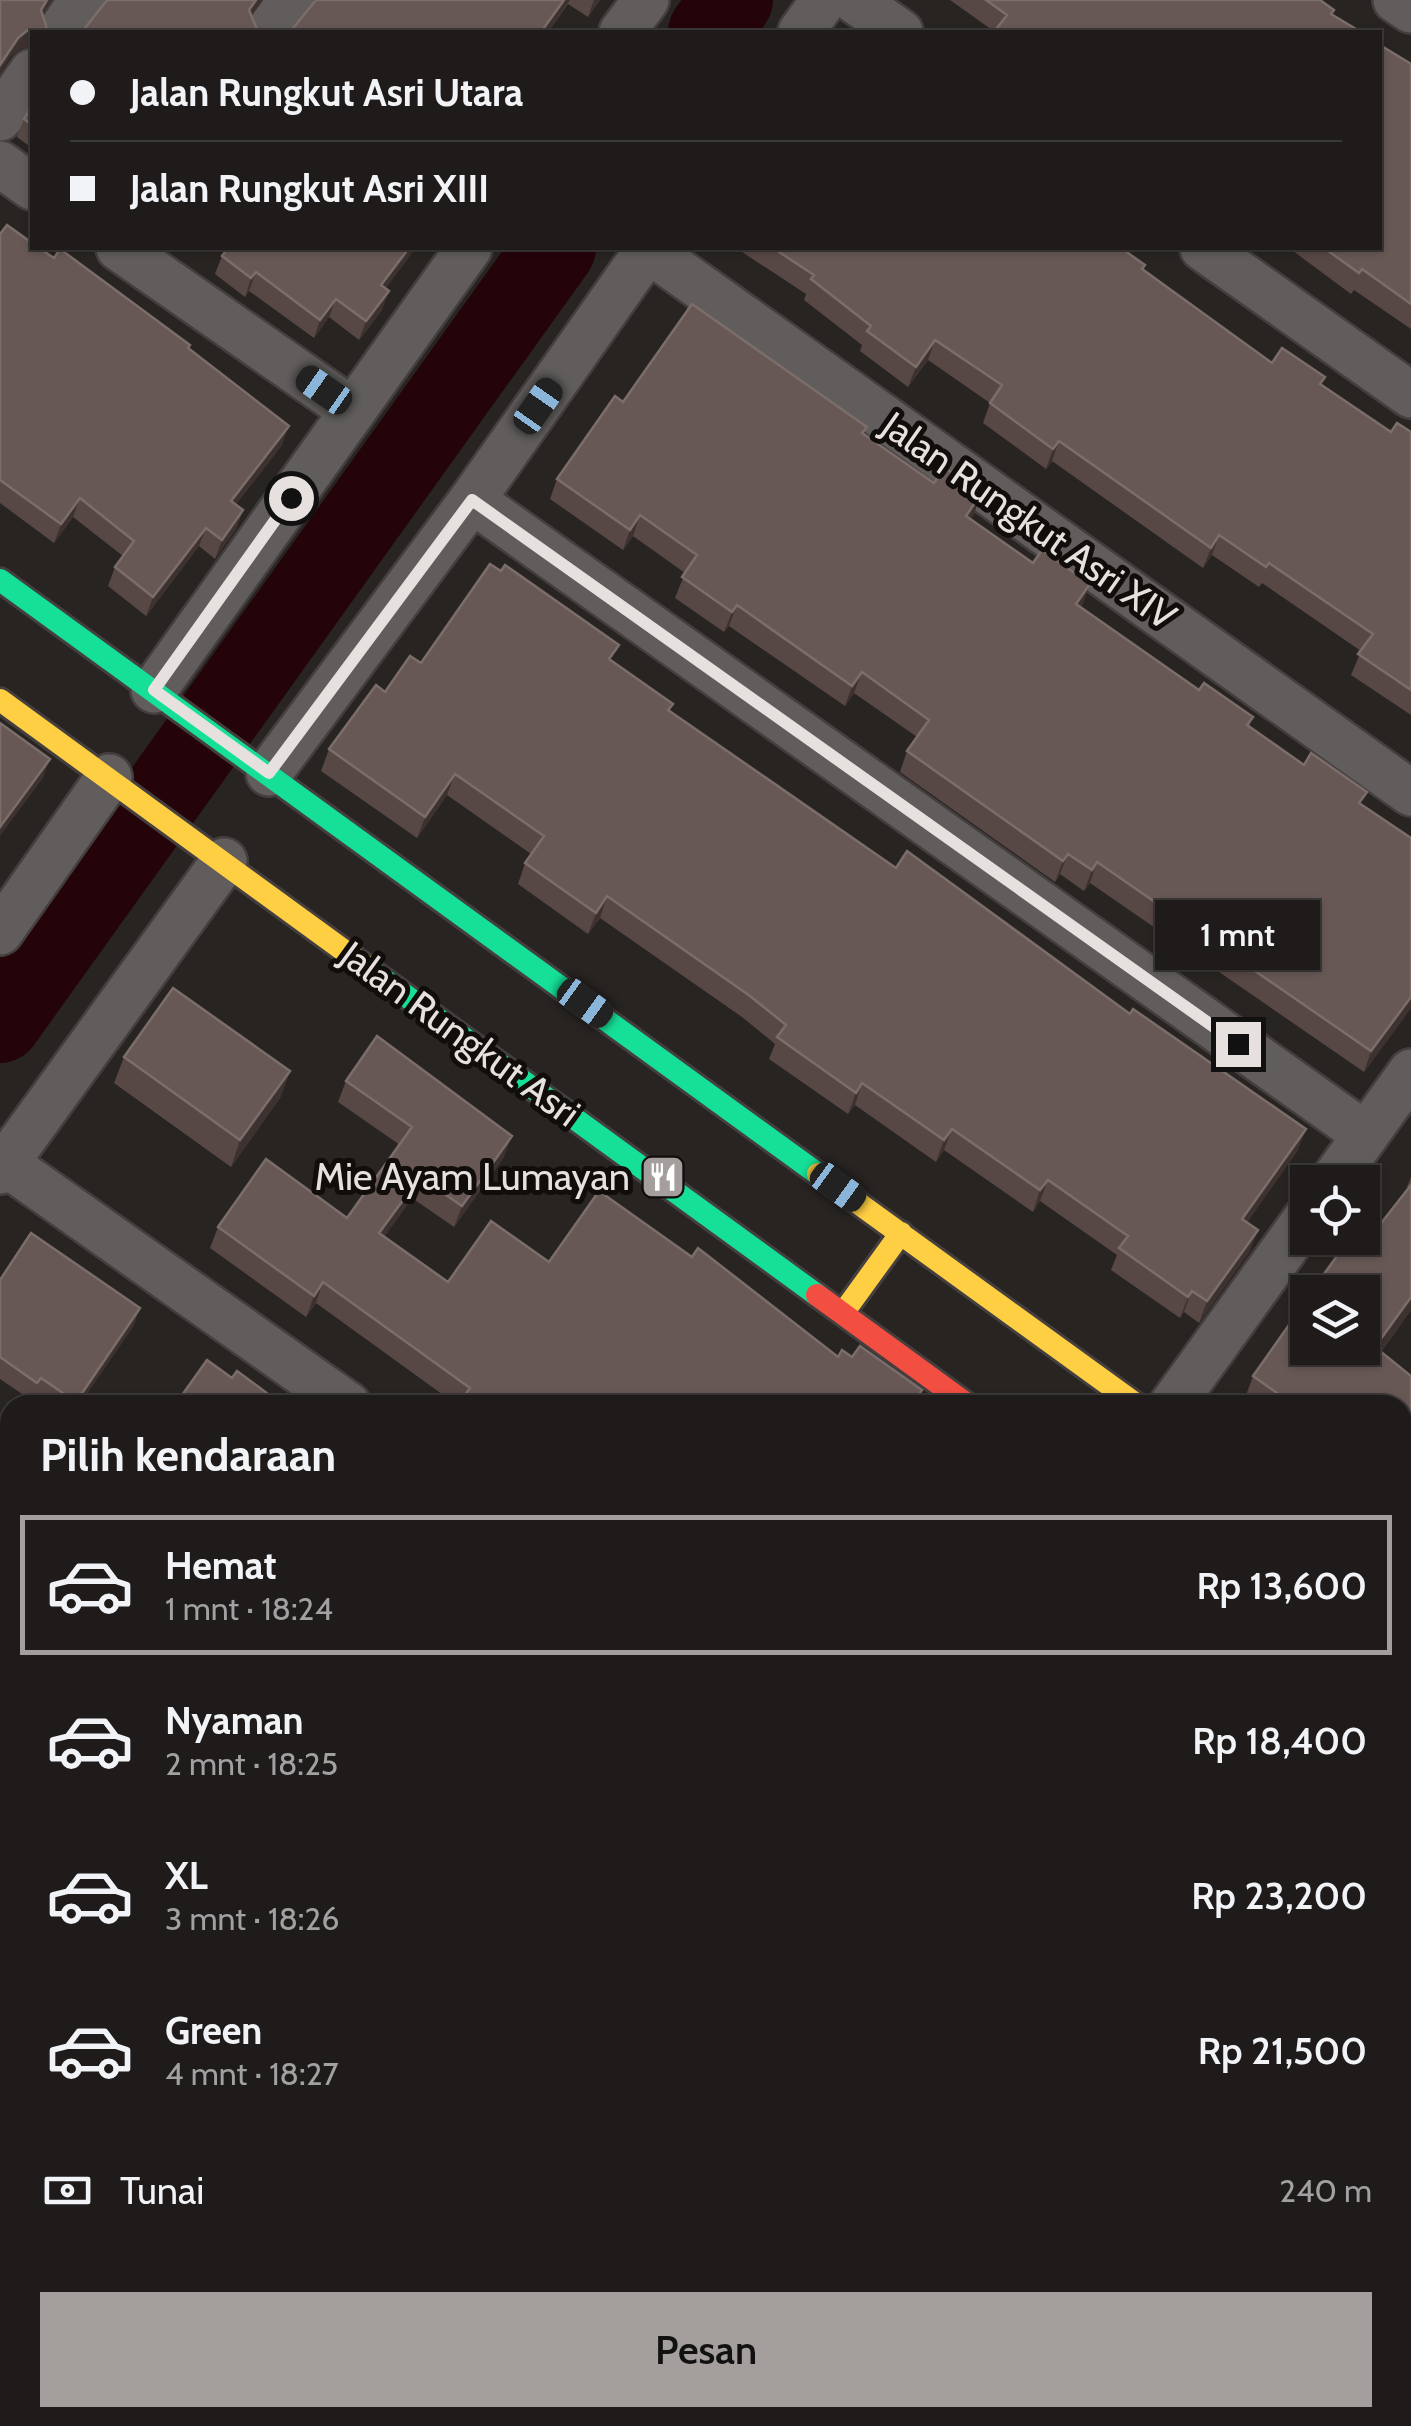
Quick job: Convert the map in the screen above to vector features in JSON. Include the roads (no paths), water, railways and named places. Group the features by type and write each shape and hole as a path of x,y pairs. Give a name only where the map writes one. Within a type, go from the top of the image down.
{"street":[{"path":"61,30 82,0"},
{"path":"269,30 291,0"},
{"path":"624,30 646,0"},
{"path":"802,30 824,0"},
{"path":"854,0 897,30"},
{"path":"1396,0 1411,10"},
{"path":"0,118 30,75"},
{"path":"0,164 30,186"},
{"path":"122,250 352,411"},
{"path":"164,696 352,411 468,250"},
{"path":"259,766 472,500 647,250"},
{"name":"Jalan Rungkut Asri XIV","path":"651,250 1411,793"},
{"path":"1206,250 1411,395"},
{"path":"472,500 1366,1135"},
{"path":"0,580 1123,1395"},
{"name":"Jalan Rungkut Asri","path":"0,700 954,1395"},
{"path":"0,932 116,782"},
{"path":"211,851 3,1167 334,1395"},
{"path":"1344,1165 1411,1072"},
{"path":"843,1314 901,1233"},
{"path":"1179,1395 1290,1241"}],"waterway":[{"path":"710,30 732,0"},
{"path":"0,1022 554,250"}],"place":[{"name":"Mie Ayam Lumayan","path":"663,1177"}]}
